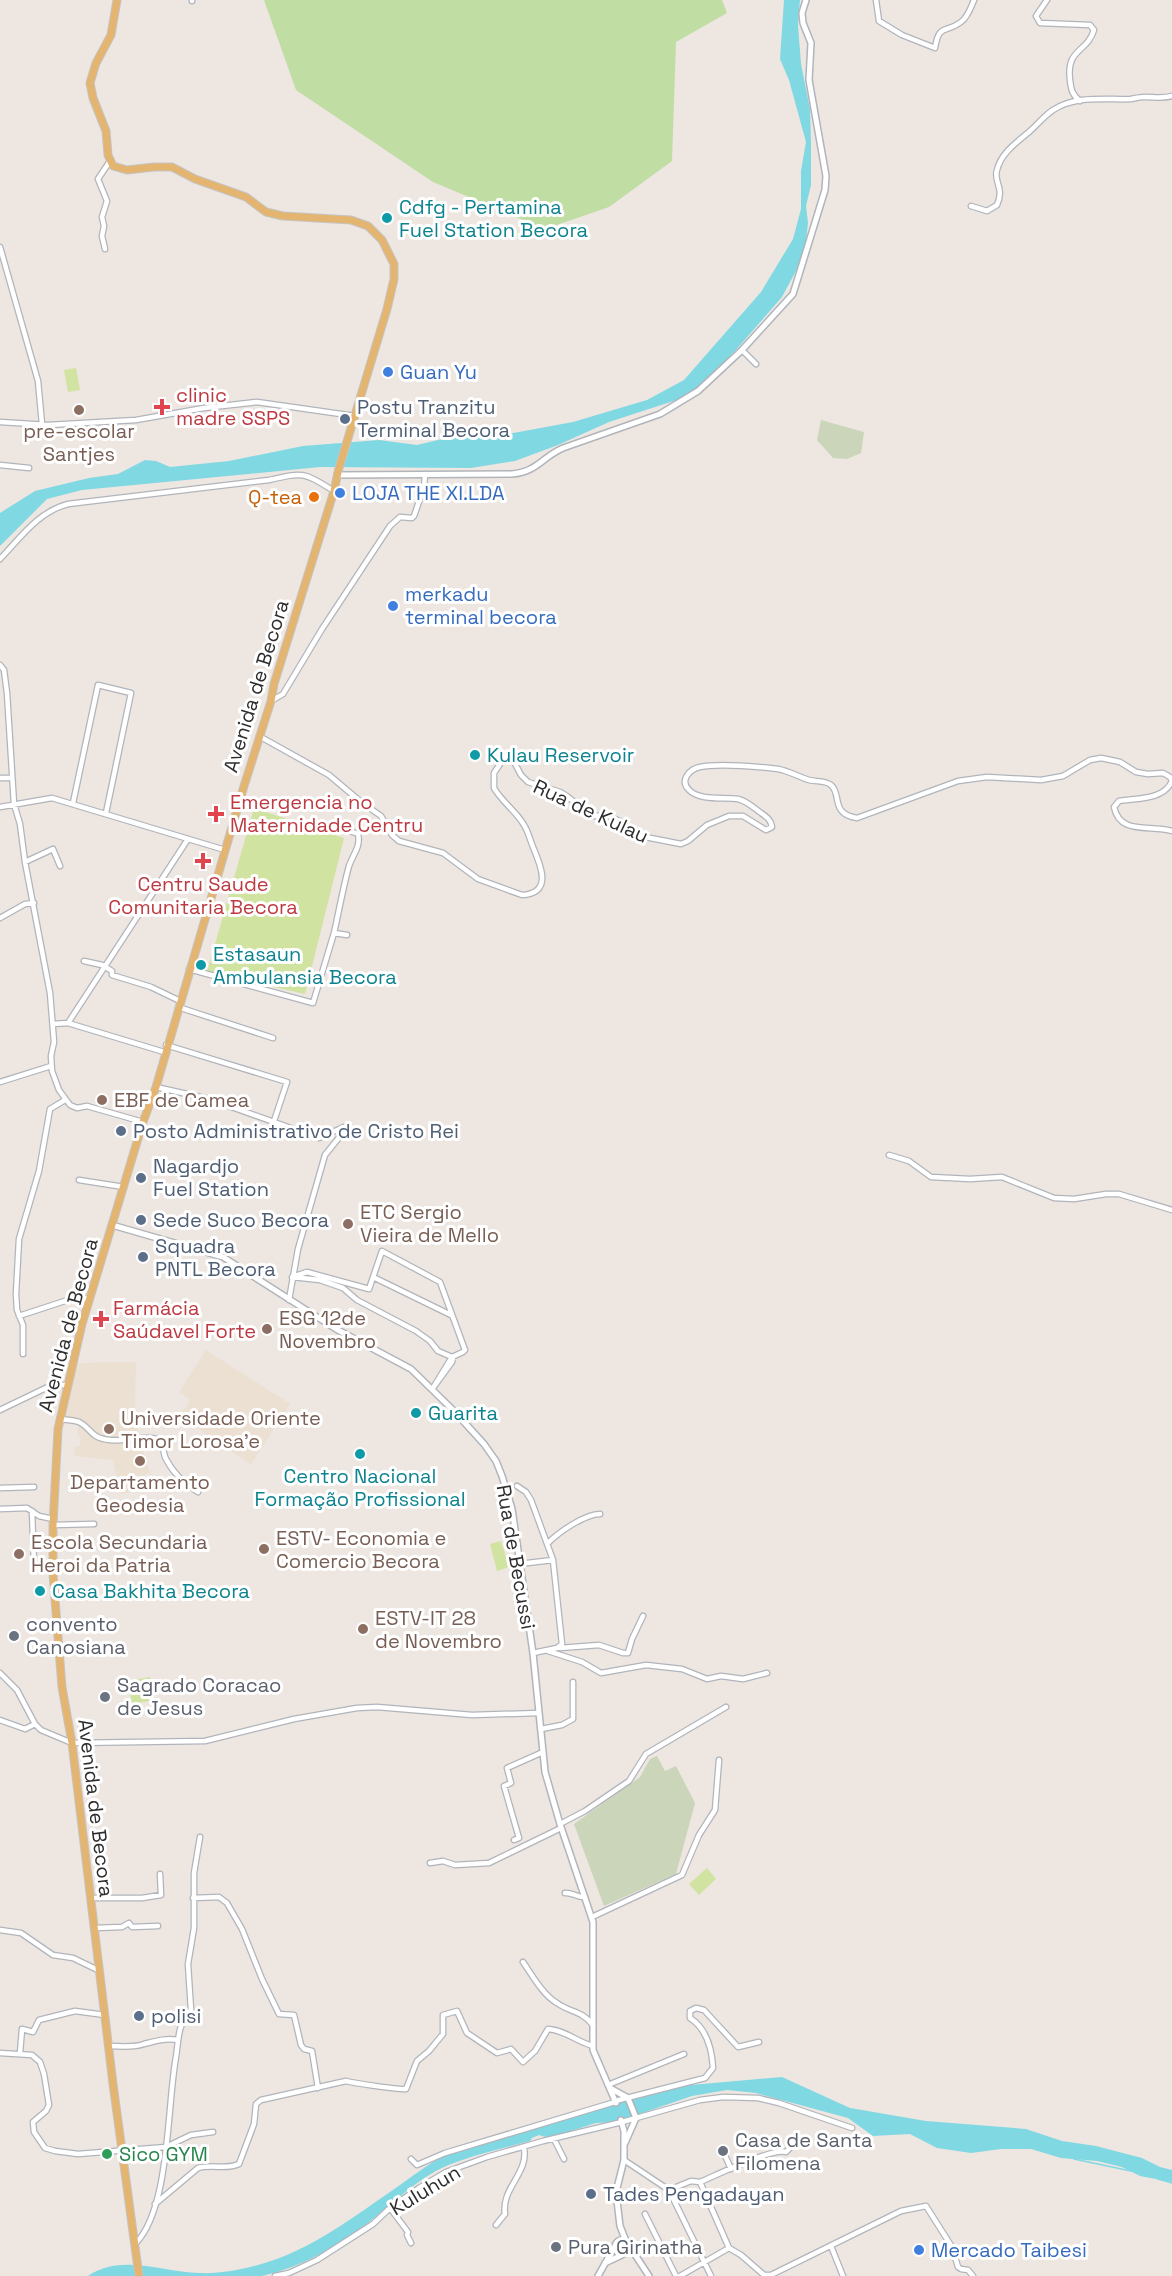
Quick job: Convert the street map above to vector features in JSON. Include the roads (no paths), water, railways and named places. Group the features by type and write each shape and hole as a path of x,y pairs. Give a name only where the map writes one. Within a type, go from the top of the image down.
{"main road":[{"path":"110,161 106,131 93,98 90,83 96,63 111,35 117,0"},
{"name":"Avenida de Becora","path":"110,161 114,166 127,170 154,166 172,167 195,179 246,197 266,212 283,216 351,220 368,226 379,236 393,259 394,279 334,491 165,1049 156,1087 143,1122 90,1299 60,1419 53,1522 53,1574 62,1687 72,1743 140,2276"}],"street":[{"path":"338,471 512,474 529,471 552,453 563,448 660,414 698,391 742,350 793,294 825,190 824,160 809,80 811,43 802,13 806,0"},
{"path":"876,0 879,21 902,35 935,48 937,35 943,29 961,22 974,0"},
{"path":"1047,0 1036,16 1040,23 1090,25 1094,30 1094,34 1070,62 1072,92 1080,101"},
{"path":"971,206 987,211 997,205 1001,190 996,176 997,168 1012,144 1052,111 1065,104 1098,98 1133,99 1141,96 1160,99 1172,96"},
{"path":"105,249 102,217 106,201 98,179 110,161"},
{"path":"0,248 38,381 42,424"},
{"path":"742,350 756,364"},
{"path":"0,422 82,424 136,420 204,408 257,402 355,416"},
{"path":"0,465 29,468"},
{"path":"0,558 42,515 52,508 68,504 269,480 294,474 308,475 334,491"},
{"path":"271,701 283,694 322,629 390,526 400,517 412,518 414,516 424,487 425,474"},
{"path":"0,665 4,670 7,693 14,804 20,824 50,993 54,1041 51,1066 64,1100 70,1105 77,1108 87,1106 143,1122"},
{"path":"73,802 98,686 131,693 106,813"},
{"name":"Rua de Kulau","path":"259,736 329,775 360,802 381,816 392,835 399,841 443,853 478,879 522,895 529,894 540,887 543,882 542,872 525,826 494,788 495,773 504,758 513,760 521,775 528,782 568,797 595,816 608,815 621,822 636,836 681,844 707,825 729,816 743,816 766,830 772,827 771,822 765,816 740,800 704,796 689,790 685,783 690,770 708,766 780,769 810,780 827,782 834,789 838,806 851,818 856,818 958,781 987,777 1041,780 1070,773 1090,760 1112,759 1136,772 1163,773 1170,777 1170,785 1164,791 1147,797 1119,801 1114,807 1117,817 1128,826 1172,831"},
{"path":"0,778 11,778"},
{"path":"0,807 52,798 73,802 225,850"},
{"path":"189,969 313,1003 334,933 350,863 358,849 358,834 331,824"},
{"path":"68,1023 188,839"},
{"path":"25,862 53,849 60,866"},
{"path":"0,918 25,904 34,903"},
{"path":"334,933 347,935"},
{"path":"84,961 105,967 118,978 151,987 179,1004 273,1038"},
{"path":"53,1024 68,1023 287,1082 274,1121"},
{"path":"0,1082 51,1066"},
{"path":"156,1087 209,1099 319,1138 344,1127 346,1131 324,1155 292,1277 289,1300"},
{"path":"23,1354 23,1325 16,1294 20,1239 39,1171 50,1109 64,1100"},
{"path":"889,1155 909,1161 931,1178 1002,1178 1054,1198 1074,1199 1119,1194 1172,1210"},
{"path":"79,1180 124,1187"},
{"name":"Rua de Becussi","path":"112,1225 223,1257 336,1329 411,1369 454,1410 496,1461 509,1495 533,1653 545,1772 592,1917 593,2046 615,2102"},
{"path":"292,1277 307,1272 369,1289 382,1251 440,1282 465,1350 452,1357 433,1388 452,1362 452,1357"},
{"path":"292,1277 320,1280 343,1288 357,1300 416,1331 430,1341 438,1351 452,1357"},
{"path":"373,1277 452,1315"},
{"path":"20,1316 77,1297 90,1299"},
{"path":"0,1410 52,1385 68,1385"},
{"path":"60,1419 80,1422 95,1437 102,1439 132,1440 151,1437 158,1439 164,1457 173,1470 187,1486 198,1492"},
{"path":"517,1486 529,1496 553,1560 562,1641 561,1646 557,1648"},
{"path":"0,1488 34,1487"},
{"path":"0,1509 27,1508 53,1522 94,1524"},
{"path":"32,1511 34,1563"},
{"path":"548,1543 585,1518 600,1514"},
{"path":"519,1564 553,1560"},
{"path":"533,1653 557,1648 599,1645 628,1653 643,1616"},
{"path":"548,1651 582,1662 601,1673 640,1665 682,1669 707,1679 721,1676 743,1679 766,1673"},
{"path":"0,1673 17,1690 35,1724 41,1730 72,1743 204,1741 294,1719 357,1708 378,1707 472,1715 539,1713"},
{"path":"541,1729 562,1725 573,1719 573,1682"},
{"path":"430,1863 443,1861 455,1865 489,1863 561,1826 629,1781 646,1754 726,1707"},
{"path":"0,1720 25,1729 35,1724"},
{"path":"514,1839 519,1838 504,1786 511,1783 507,1768 543,1752"},
{"path":"592,1917 682,1875 699,1835 715,1810 719,1760"},
{"path":"136,2243 143,2233 155,2204 166,2147 171,2085 178,2040 182,2021 191,2010 188,1964 194,1928 194,1873 200,1837"},
{"path":"91,1898 142,1898 161,1895 160,1874"},
{"path":"565,1893 585,1897"},
{"path":"193,1898 219,1897 227,1903 242,1929 279,2014 294,2015 300,2045 312,2051 318,2088"},
{"path":"94,1928 122,1927 129,1923 132,1928 158,1926"},
{"path":"0,1930 21,1933 53,1955 73,1958 100,1971"},
{"path":"523,1962 556,2003 585,2016 593,2025"},
{"path":"411,2159 417,2164 422,2164 445,2153 615,2102 705,2079 713,2068 704,2029 688,2014 696,2008 704,2010 738,2047 759,2042"},
{"path":"20,2053 22,2029 33,2032 39,2020 75,2011 105,2015"},
{"path":"155,2204 198,2168 239,2164 254,2124 256,2104 259,2101 346,2080 354,2084 364,2083 404,2090 408,2086 417,2061 443,2034 443,2014 457,2011 467,2033 497,2053 511,2049 523,2062 535,2051 548,2029 558,2030 579,2043 593,2046"},
{"path":"109,2046 143,2045 154,2040 178,2040"},
{"path":"0,2053 32,2055 40,2062 49,2105 46,2111 33,2122 34,2132 45,2148 78,2154 166,2147 191,2135 213,2132"},
{"path":"609,2087 684,2054"},
{"path":"609,2087 629,2099 635,2118 624,2145"},
{"name":"Kuluhun","path":"275,2276 289,2273 317,2260 373,2224 390,2208 446,2172 487,2157 700,2100 723,2097 758,2098 852,2128"},
{"path":"621,2121 624,2160 616,2192 620,2226 626,2241 649,2276"},
{"path":"554,2139 564,2159"},
{"path":"669,2190 691,2181 700,2182 773,2151 786,2152 791,2142"},
{"path":"496,2225 505,2214 503,2204 507,2192 521,2170 526,2154 524,2148"},
{"path":"723,2151 730,2169"},
{"path":"624,2160 669,2190 711,2276"},
{"path":"700,2182 729,2248 764,2275 771,2275 901,2211 926,2206 952,2247 958,2267 968,2270 973,2276"},
{"path":"390,2208 408,2232 411,2243"},
{"path":"645,2214 678,2276 729,2248"},
{"path":"620,2226 617,2253 637,2259"},
{"path":"598,2276 617,2243 626,2241"},
{"path":"831,2246 843,2276"},
{"path":"604,2263 628,2252 630,2247"}],"water":[{"path":"784,0 800,0 798,25 801,64 810,109 811,185 806,206 808,223 806,242 797,269 782,297 735,351 689,396 609,422 515,461 471,468 320,467 82,490 47,499 0,546 0,513 35,491 89,478 118,474 145,460 156,461 170,467 229,461 303,446 379,440 417,445 459,435 497,436 573,422 647,400 684,380 761,292 793,239 801,209 801,171 806,142 789,80 780,59"},
{"path":"782,2077 850,2108 926,2121 1026,2129 1062,2141 1096,2146 1142,2158 1172,2170 1172,2182 1140,2176 1122,2167 1097,2161 1061,2158 1031,2149 1001,2149 971,2153 937,2148 910,2134 873,2136 848,2118 756,2093 727,2090 692,2096 616,2122 596,2123 549,2138 539,2135 530,2141 446,2166 415,2184 343,2241 318,2256 276,2272 262,2276 88,2276 101,2269 128,2265 206,2273 258,2265 278,2259 315,2241 350,2220 431,2163 450,2153 658,2092 691,2085"}],"waterway":[{"path":"1074,2159 1131,2171"},
{"path":"1158,2179 1172,2183"}],"place":[{"name":"Cdfg - Pertamina Fuel Station Becora","path":"387,218"},
{"name":"Guan Yu","path":"388,372"},
{"name":"clinic madre SSPS","path":"162,407"},
{"name":"pre-escolar Santjes","path":"79,410"},
{"name":"Postu Tranzitu Terminal Becora","path":"345,419"},
{"name":"LOJA THE XI.LDA","path":"340,493"},
{"name":"Q-tea","path":"314,497"},
{"name":"merkadu terminal becora","path":"393,606"},
{"name":"Kulau Reservoir","path":"475,755"},
{"name":"Emergencia no Maternidade Centru","path":"216,814"},
{"name":"Centru Saude Comunitaria Becora","path":"203,861"},
{"name":"Estasaun Ambulansia Becora","path":"201,965"},
{"name":"EBF de Camea","path":"102,1100"},
{"name":"Posto Administrativo de Cristo Rei","path":"121,1131"},
{"name":"Nagardjo Fuel Station","path":"141,1178"},
{"name":"Sede Suco Becora","path":"141,1220"},
{"name":"ETC Sergio Vieira de Mello","path":"348,1224"},
{"name":"Squadra PNTL Becora","path":"143,1257"},
{"name":"Farmácia Saúdavel Forte","path":"101,1319"},
{"name":"ESG 12de Novembro","path":"267,1329"},
{"name":"Guarita","path":"416,1413"},
{"name":"Universidade Oriente Timor Lorosa'e","path":"109,1429"},
{"name":"Centro Nacional Formação Profissional","path":"360,1454"},
{"name":"Departamento Geodesia","path":"140,1461"},
{"name":"ESTV- Economia e Comercio Becora","path":"264,1549"},
{"name":"Escola Secundaria Heroi da Patria","path":"19,1554"},
{"name":"Casa Bakhita Becora","path":"40,1591"},
{"name":"ESTV-IT 28 de Novembro","path":"363,1629"},
{"name":"convento Canosiana","path":"14,1636"},
{"name":"Sagrado Coracao de Jesus","path":"105,1697"},
{"name":"polisi","path":"139,2016"},
{"name":"Casa de Santa Filomena","path":"723,2151"},
{"name":"Sico GYM","path":"107,2154"},
{"name":"Tades Pengadayan","path":"591,2194"},
{"name":"Pura Girinatha","path":"556,2247"},
{"name":"Mercado Taibesi","path":"919,2250"}]}
